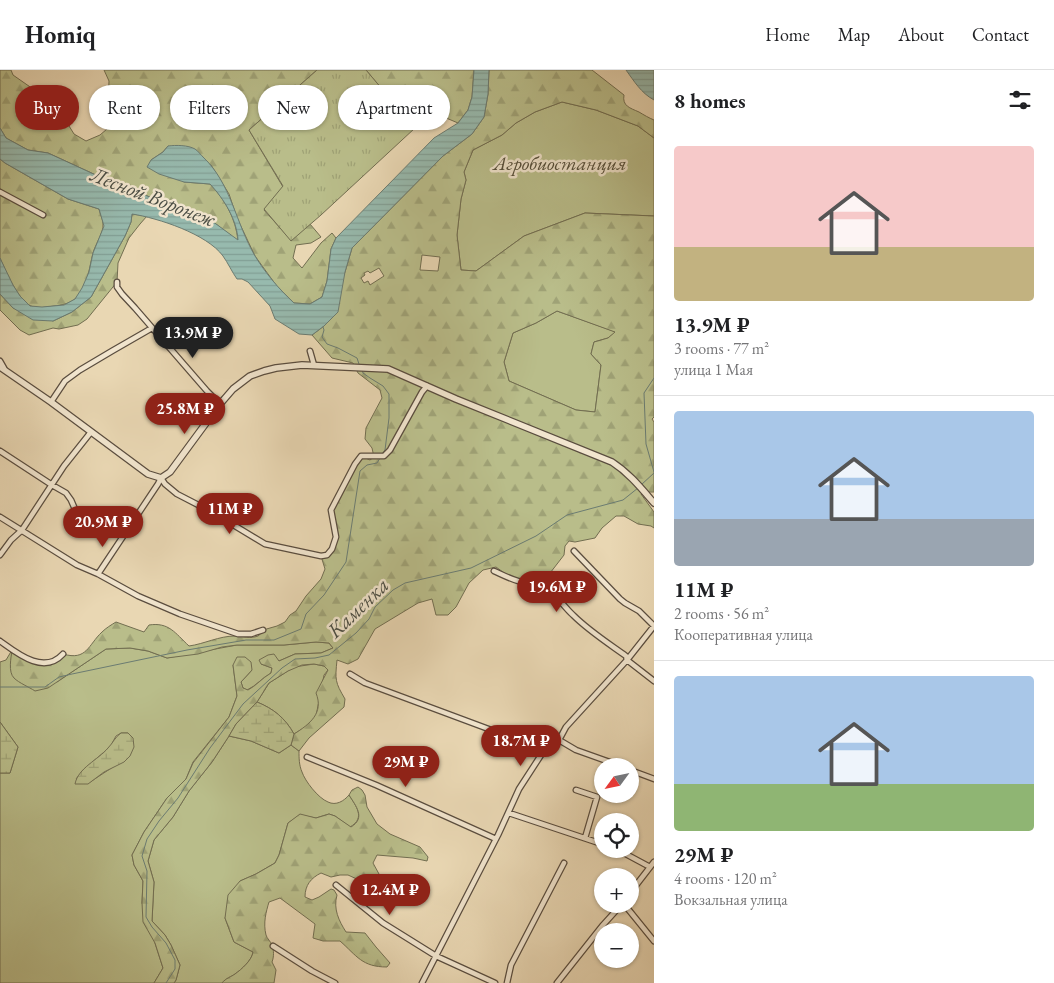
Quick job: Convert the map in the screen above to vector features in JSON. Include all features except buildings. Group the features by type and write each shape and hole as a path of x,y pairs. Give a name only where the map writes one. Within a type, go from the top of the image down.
{"street":[{"path":"0,192 43,215"},
{"path":"117,282 122,294 220,404"},
{"path":"51,402 65,381 80,370 152,328"},
{"path":"310,351 314,365"},
{"path":"0,361 2,367 148,474 161,478 177,494 212,512 265,544 321,556 327,555 332,549 336,537 332,521 332,510 355,464 362,456 384,456 390,450 427,386"},
{"path":"98,574 161,478 170,472 220,404 233,389 250,376 276,368 314,365 388,369 612,462 633,478 654,503"},
{"path":"0,555 11,540 22,530 64,466 91,432"},
{"path":"0,451 66,493 71,500 80,523 85,525 107,523 125,534"},
{"path":"0,517 77,565 138,596 188,617 238,634 251,634 263,630"},
{"path":"422,983 509,813 519,789 543,752 559,740 566,727 627,660 654,626 639,611 620,599 574,551"},
{"path":"494,571 519,582 539,584 547,587 572,614 602,640 626,656 627,660 654,681"},
{"path":"0,641 15,652 35,662 48,664 58,660 63,654"},
{"path":"350,674 365,683 502,734 543,752"},
{"path":"559,740 576,750 598,758"},
{"path":"307,757 376,785 496,839"},
{"path":"639,773 654,779"},
{"path":"576,790 597,797 585,838"},
{"path":"509,813 594,841"},
{"path":"633,858 650,867"},
{"path":"639,881 654,862"},
{"path":"507,983 511,965 564,863"},
{"path":"336,885 383,923 436,956 495,983"},
{"path":"557,983 614,913"},
{"path":"631,913 654,941"},
{"path":"273,946 335,983"}],"green space":[{"path":"0,70 11,70 13,75 27,85 15,85 15,130 72,130 74,134 86,141 100,135 106,130 160,130 160,85 109,85 104,70 317,70 300,85 258,85 258,122 249,130 283,187 264,210 291,240 310,224 321,237 311,243 296,245 293,258 302,268 321,243 332,233 336,238 331,249 327,281 322,297 310,304 294,303 276,285 255,256 237,218 229,194 211,165 168,146 151,160 184,182 210,184 229,210 235,225 238,241 212,221 111,182 48,153 28,150 6,138 0,128"},
{"path":"317,70 366,70 379,85 338,85 338,130 413,130 291,241 264,209 283,186 249,130 258,122 258,130 328,130 328,85 300,85"},
{"path":"366,70 474,70 472,97 468,110 458,123 450,120 450,85 378,85"},
{"path":"489,70 592,70 624,95 624,102 627,106 654,120 654,138 638,126 596,110 562,102 535,112 516,123 502,135 473,150 464,172 466,180 461,199 457,235 461,270 476,271 524,236 585,213 654,216 654,417 652,419 654,422 654,492 644,492 641,494 654,512 654,528 638,524 624,516 616,516 602,528 595,538 575,542 569,541 565,546 564,555 547,577 535,581 520,580 507,575 496,567 483,570 469,583 456,607 448,615 436,615 432,599 418,603 375,629 358,659 348,664 337,660 336,681 345,699 344,707 309,738 299,751 291,745 294,734 310,722 317,712 318,700 316,693 328,670 324,666 314,664 302,665 269,683 257,702 236,724 212,762 189,791 173,817 154,840 148,861 154,882 152,921 165,935 180,965 174,983 154,983 163,968 155,943 143,922 143,881 134,865 132,855 144,832 167,798 186,779 193,763 229,717 237,696 233,665 237,657 245,657 251,662 252,670 241,682 243,688 248,690 271,673 272,668 261,664 259,660 268,655 274,654 279,661 295,654 321,653 333,648 329,643 316,642 284,645 237,645 198,654 167,658 148,651 130,648 106,649 48,688 35,691 19,682 12,675 10,665 12,650 48,664 63,654 71,656 82,654 97,637 116,622 144,632 149,625 162,625 175,633 189,646 229,636 255,637 263,630 285,622 296,611 321,579 325,569 321,556 327,555 335,543 331,510 361,456 370,460 374,457 372,448 365,439 366,428 382,398 380,390 358,373 353,363 332,358 312,335 324,326 345,272 352,248 443,156 472,134 484,117 488,94","holes":["422,255 440,257 438,271 420,270","379,268 384,276 370,285 368,281 364,283 361,278 365,275 364,273 368,271 370,273","557,311 615,332 608,338 594,342 591,354 601,365 595,412 576,410 509,381 504,362 513,333"]},
{"name":"Агробиостанция","path":"562,102 596,110 638,126 654,138 654,216 585,213 524,236 476,271 461,270 457,235 461,199 466,180 464,172 473,150 502,135 516,123 535,112"},
{"path":"0,159 68,199 99,209 103,222 102,231 93,253 83,289 70,302 45,307 31,306 21,298 9,277 0,258"},
{"path":"132,214 147,216 129,238 118,263 117,282 87,319 78,325 59,329 53,328 29,335 20,330 0,310 0,294 13,308 53,321 72,312 91,297 125,236"},
{"path":"557,311 616,332 608,338 594,342 591,354 601,365 595,412 576,410 509,381 504,362 513,333"},
{"path":"316,642 329,643 333,648 321,653 295,654 279,661 276,658 261,664 272,668 271,673 247,690 243,688 241,682 252,670 233,665 237,696 229,717 193,762 186,779 167,798 144,832 132,855 134,865 143,881 142,903 163,968 154,983 0,983 0,773 10,773 18,747 0,722 0,662 6,660 12,650 11,667 57,682 106,649 130,648 148,651 167,658 237,645 284,645","holes":["121,733 128,733 133,738 113,767 90,782 76,779 84,769 110,747 116,736"]},
{"path":"314,664 324,666 328,670 324,675 316,716 307,726 294,734 287,723 278,715 257,702 269,683 294,667"},
{"path":"257,702 278,715 287,723 294,734 291,745 279,753 251,741 229,736 236,724"},
{"path":"0,722 18,747 10,773 0,773"},
{"path":"121,733 128,733 133,738 134,747 130,756 124,762 104,772 88,784 75,784 80,773 104,752"},
{"path":"229,736 251,741 279,753 291,745 299,751 302,772 316,793 331,803 342,801 349,795 357,808 359,816 358,820 350,827 329,814 316,818 300,815 288,823 275,863 240,881 225,918 234,942 253,952 249,961 238,972 222,983 174,983 180,965 165,935 152,921 154,882 148,861 154,840 173,817 189,791 212,762"},
{"path":"358,787 365,795 367,807 377,824 390,834 420,847 428,857 427,861 377,855 373,863 382,883 370,885 348,875 331,877 321,873 309,882 305,897 312,900 331,889 334,890 337,895 337,915 346,932 365,933 390,963 387,967 372,965 361,960 340,941 323,941 313,938 315,924 280,898 269,902 265,922 266,935 273,949 272,962 276,970 274,983 222,983 244,967 253,952 234,942 225,918 228,895 240,881 275,863 288,823 300,814 316,818 329,814 351,827 356,823 359,816 358,812 349,795 352,790"}],"water":[{"name":"Лесной Воронеж","path":"474,70 489,70 488,94 484,117 472,134 443,156 352,248 345,272 338,312 312,335 299,334 275,319 270,306 248,282 237,279 223,256 206,241 168,223 132,214 125,236 91,297 72,312 53,321 33,320 13,308 0,294 0,258 13,285 30,306 64,305 75,299 89,272 93,253 104,226 99,209 68,199 0,159 0,128 6,138 28,150 48,153 111,182 212,221 238,240 229,210 210,184 184,182 159,174 147,167 151,160 168,146 182,146 195,149 212,167 227,191 248,244 264,269 294,303 310,304 322,297 327,281 331,249 336,238 434,138 450,130 450,128 458,123 468,110 472,97"},
{"path":"626,70 654,70 654,100 642,90"}],"waterway":[{"path":"323,327 322,337 327,344 357,358 359,364"},
{"path":"362,370 363,373 383,386 389,394 389,418 385,450 382,454"},
{"name":"Каменка","path":"654,378 644,393 646,444 654,472"},
{"path":"0,687 45,687 59,677 72,674 187,650 246,640 274,640 301,629 306,614 324,595 346,562 360,471 367,465 377,463 380,458"},
{"name":"Каменка","path":"641,485 654,473"},
{"name":"Каменка","path":"166,983 175,969 175,960 166,943 146,917 147,871 142,856 147,839 178,798 210,748 243,704 282,668 295,659 329,655 356,633 369,619 375,607 393,590 405,583 471,568 536,536 567,515 623,500 638,488"}]}
